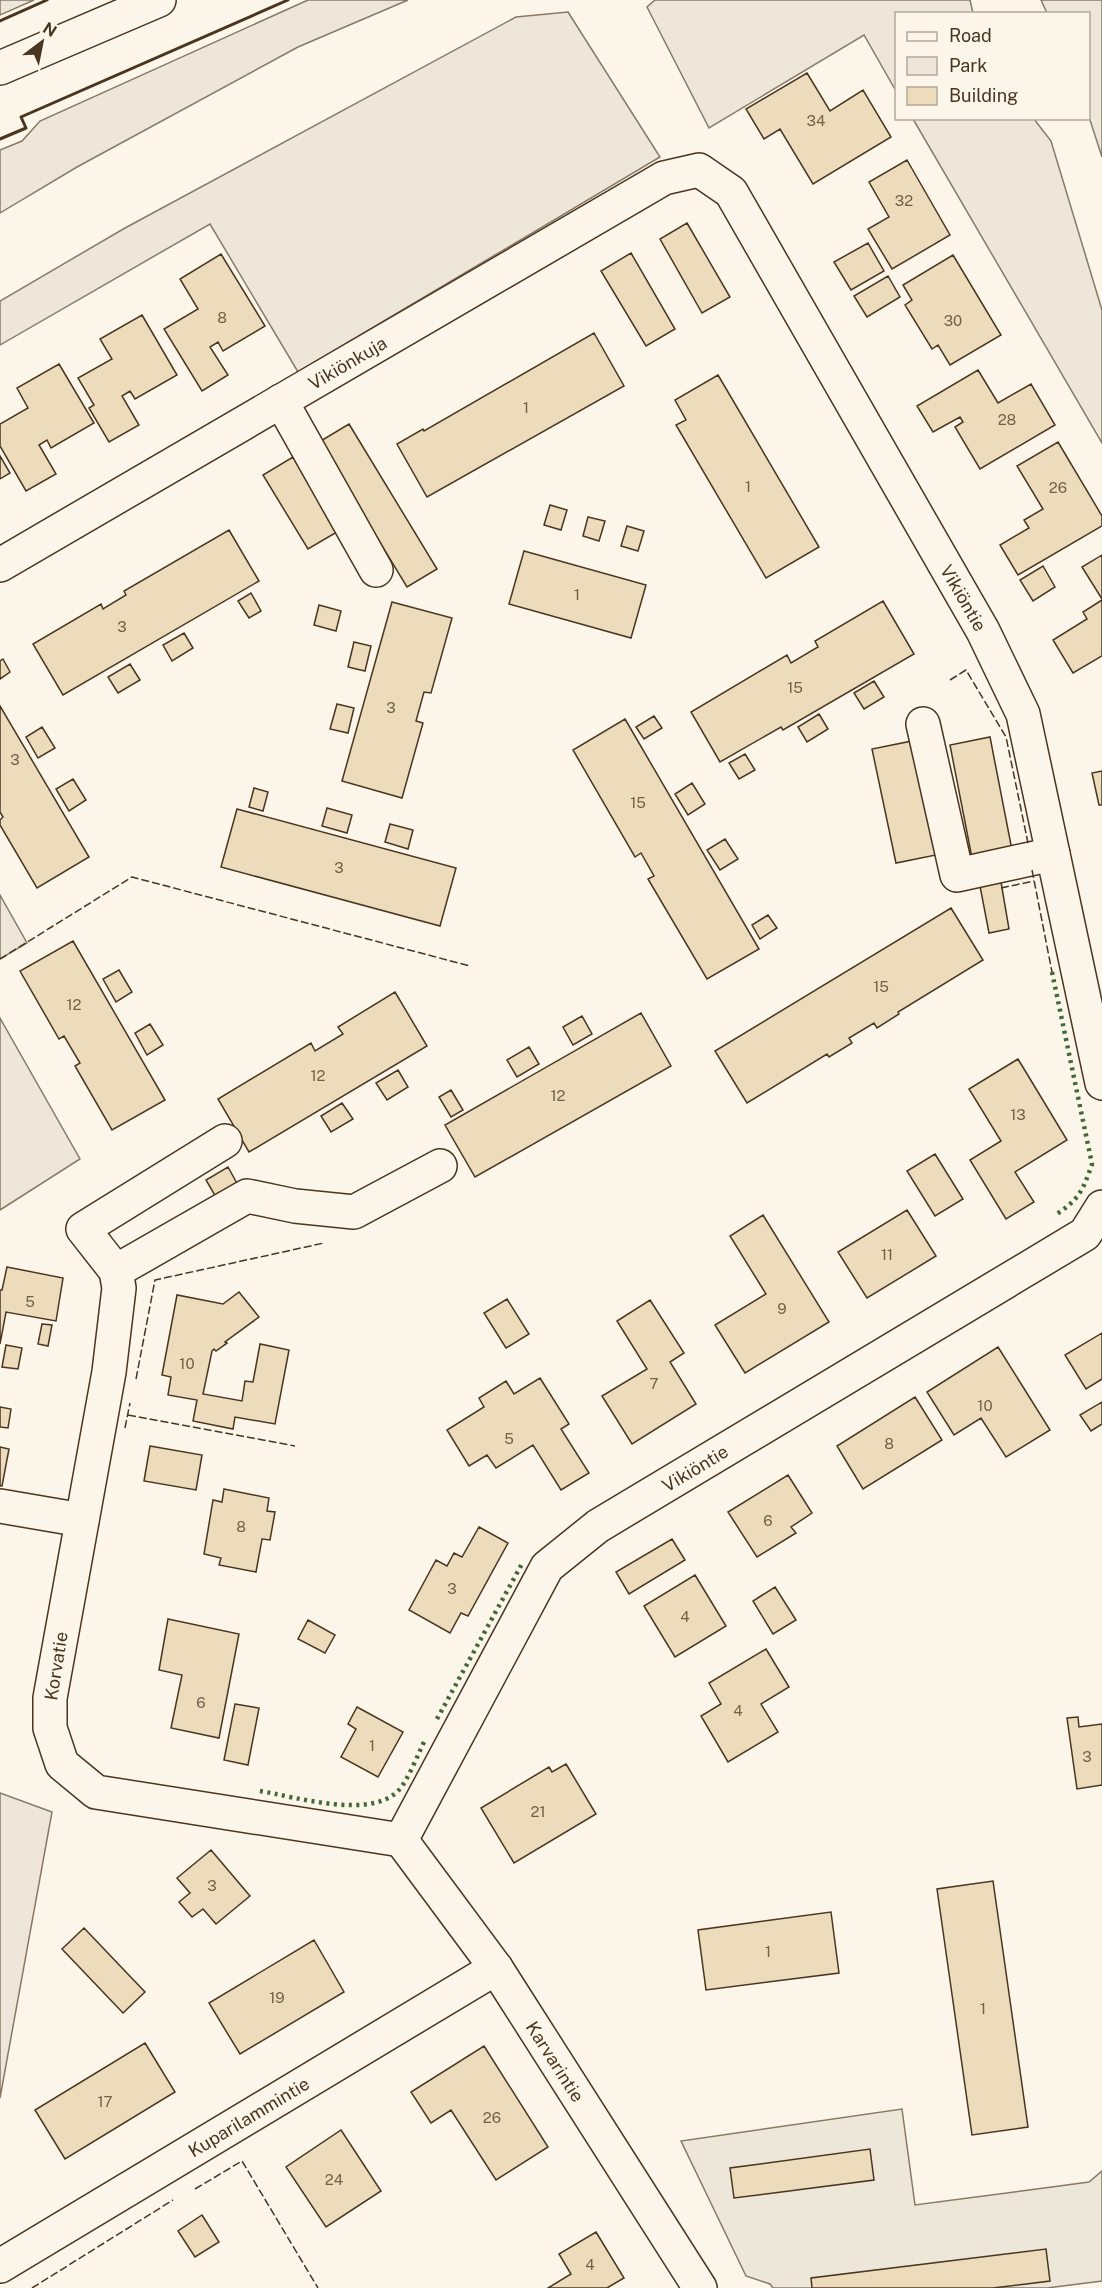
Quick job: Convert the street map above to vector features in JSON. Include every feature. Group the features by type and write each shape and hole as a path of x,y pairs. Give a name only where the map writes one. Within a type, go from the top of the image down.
{"street":[{"path":"0,68 159,0"},
{"name":"Vikiönkuja","path":"0,565 664,178 699,170"},
{"name":"Vikiöntie","path":"699,170 731,192 983,631 1023,714 1102,1083"},
{"path":"281,401 376,570"},
{"path":"923,724 957,875 1053,854"},
{"path":"225,1141 83,1229 116,1270 247,1196 295,1206 354,1212 440,1166"},
{"name":"Vikiöntie","path":"401,1840 547,1567 598,1526 1085,1233 1102,1207"},
{"name":"Korvatie","path":"116,1270 120,1288 109,1372 50,1698 50,1728 62,1764 96,1792 401,1840"},
{"path":"0,1506 82,1520"},
{"name":"Karvarintie","path":"401,1840 496,1968 700,2288"},
{"name":"Kuparilammintie","path":"0,2266 496,1968"}],"green space":[{"path":"0,0 34,0 0,15"},
{"path":"308,0 408,0 298,47 77,167 0,213 0,150 22,141 40,121"},
{"path":"655,0 970,0 973,12 895,12 895,89 864,35 709,128 647,7"},
{"path":"1041,0 1102,0 1102,157 1090,120 1090,12 1047,12"},
{"path":"568,12 660,157 298,372 210,224 0,345 0,301 125,228 516,17"},
{"path":"914,120 1035,120 1051,141 1102,310 1102,443"},
{"path":"0,895 27,943 0,959"},
{"path":"0,1018 80,1159 0,1210"},
{"path":"0,1793 52,1812 0,2098"}],"shaded area":[{"path":"902,2109 915,2205 1089,2182 1102,2171 1102,2281 1047,2288 773,2288 770,2284 746,2276 681,2141"}],"building":[{"path":"807,73 830,111 863,90 891,137 813,184 780,129 764,139 746,109"},
{"path":"907,160 950,235 892,269 868,229 889,217 869,182"},
{"path":"687,223 730,297 702,313 660,239"},
{"path":"868,243 884,271 851,290 834,262"},
{"path":"631,253 675,329 646,346 601,271"},
{"path":"221,254 265,326 223,351 218,342 210,347 228,375 202,391 164,329 198,309 180,279"},
{"path":"953,255 1001,335 950,365 938,345 932,349 905,305 912,300 903,285"},
{"path":"888,276 900,297 867,317 854,296"},
{"path":"142,315 177,375 135,399 130,391 122,396 139,425 109,442 89,408 94,405 78,378 112,359 100,339"},
{"path":"594,333 624,386 427,497 397,444 423,429 424,431"},
{"path":"59,364 94,423 51,448 47,440 39,445 56,474 26,491 0,446 0,424 28,408 17,388"},
{"path":"978,370 998,403 1031,384 1055,425 980,469 955,427 963,422 960,417 933,432 917,406"},
{"path":"718,375 819,547 766,578 676,425 686,420 675,400"},
{"path":"349,424 437,569 407,587 319,442"},
{"path":"1058,442 1102,516 1102,526 1018,575 1000,545 1029,528 1024,520 1043,509 1017,466"},
{"path":"0,456 10,473 0,479"},
{"path":"293,457 337,532 308,549 263,475"},
{"path":"550,505 567,510 561,530 544,525"},
{"path":"588,517 605,521 599,541 583,536"},
{"path":"627,526 644,531 638,551 621,546"},
{"path":"229,530 259,581 63,695 33,644 101,604 103,609 126,595 124,591"},
{"path":"524,551 646,585 631,638 509,604"},
{"path":"1102,555 1102,599 1082,567"},
{"path":"1043,566 1055,587 1033,601 1020,580"},
{"path":"251,593 261,611 249,618 238,601"},
{"path":"1102,600 1102,656 1073,673 1053,640 1087,619 1083,612"},
{"path":"883,601 914,654 783,730 781,727 720,762 691,712 787,655 791,663 818,647 815,641"},
{"path":"392,602 452,618 431,693 424,692 416,721 423,723 402,798 342,781"},
{"path":"319,605 341,611 336,631 314,625"},
{"path":"184,633 193,648 172,661 163,645"},
{"path":"354,642 371,646 365,671 348,667"},
{"path":"3,659 10,672 0,679 0,661"},
{"path":"130,664 140,680 118,693 108,677"},
{"path":"874,681 884,697 864,709 854,693"},
{"path":"337,704 354,708 348,733 330,729"},
{"path":"0,706 89,857 37,888 0,825 3,817 0,812"},
{"path":"819,714 828,729 807,742 798,727"},
{"path":"654,716 662,728 644,739 636,727"},
{"path":"625,719 759,949 707,979 648,879 654,876 641,853 635,857 573,750"},
{"path":"42,727 55,748 38,758 26,737"},
{"path":"990,737 1012,850 972,858 950,745"},
{"path":"912,741 936,855 896,863 872,749"},
{"path":"745,754 755,770 739,779 729,763"},
{"path":"1102,771 1102,805 1099,805 1092,773"},
{"path":"73,779 86,800 69,811 56,789"},
{"path":"692,783 705,804 688,815 675,794"},
{"path":"254,788 268,792 263,811 249,807"},
{"path":"327,808 352,815 347,833 322,826"},
{"path":"237,809 456,868 440,926 221,867"},
{"path":"390,824 413,830 408,849 385,842"},
{"path":"725,839 738,859 720,870 707,850"},
{"path":"1001,882 1009,929 989,933 980,886"},
{"path":"951,908 983,960 898,1012 899,1014 877,1028 874,1023 849,1038 852,1043 829,1057 827,1054 747,1103 715,1051"},
{"path":"768,915 777,928 760,939 752,925"},
{"path":"73,941 165,1100 112,1130 75,1066 80,1063 64,1036 59,1039 20,971"},
{"path":"119,970 132,992 116,1002 103,979"},
{"path":"395,992 427,1046 249,1152 218,1099 311,1043 315,1051 343,1034 338,1027"},
{"path":"641,1013 671,1066 475,1177 445,1125"},
{"path":"582,1016 592,1034 573,1045 563,1027"},
{"path":"150,1024 163,1045 147,1055 135,1033"},
{"path":"529,1047 539,1064 517,1077 507,1060"},
{"path":"1018,1059 1067,1140 1015,1172 1034,1202 1006,1219 970,1160 1001,1141 969,1089"},
{"path":"398,1070 408,1087 387,1100 376,1083"},
{"path":"451,1090 463,1110 451,1117 439,1097"},
{"path":"342,1103 353,1119 331,1132 321,1116"},
{"path":"935,1154 963,1199 935,1216 907,1171"},
{"path":"228,1167 239,1187 217,1199 206,1180"},
{"path":"907,1210 936,1256 867,1298 838,1252"},
{"path":"763,1215 829,1322 745,1373 715,1325 766,1294 730,1236"},
{"path":"7,1267 63,1278 56,1321 6,1312 0,1344 0,1290 2,1290"},
{"path":"239,1292 259,1317 216,1351 214,1349 212,1351 203,1394 242,1401 245,1381 253,1382 260,1344 289,1350 275,1424 235,1417 233,1429 193,1421 197,1400 168,1395 171,1377 162,1375 177,1295 223,1304"},
{"path":"507,1299 529,1334 506,1348 484,1313"},
{"path":"650,1300 684,1353 670,1362 696,1404 632,1444 602,1396 647,1369 617,1321"},
{"path":"42,1324 52,1325 48,1346 38,1344"},
{"path":"1102,1333 1102,1379 1086,1389 1065,1355"},
{"path":"6,1345 22,1348 18,1369 2,1367"},
{"path":"998,1347 1050,1430 1006,1457 981,1418 954,1435 927,1392"},
{"path":"540,1378 569,1424 561,1429 589,1473 561,1490 533,1445 496,1468 487,1455 469,1466 447,1430 484,1407 479,1398 506,1381 514,1394"},
{"path":"915,1397 942,1440 863,1489 837,1446"},
{"path":"1102,1402 1102,1424 1091,1431 1080,1415"},
{"path":"0,1407 11,1409 8,1428 0,1427"},
{"path":"150,1446 202,1455 196,1490 144,1481"},
{"path":"0,1447 9,1449 2,1486 0,1486"},
{"path":"788,1475 812,1513 791,1527 796,1533 757,1557 728,1512"},
{"path":"224,1489 269,1498 267,1511 275,1512 270,1540 262,1539 256,1572 219,1565 221,1558 204,1554 213,1500 222,1502"},
{"path":"479,1527 508,1543 468,1616 461,1613 450,1633 409,1610 436,1560 447,1566 454,1553 462,1557"},
{"path":"672,1539 685,1560 629,1594 616,1572"},
{"path":"695,1575 726,1626 675,1657 644,1606"},
{"path":"775,1587 796,1620 773,1634 753,1601"},
{"path":"168,1619 239,1634 219,1738 171,1728 182,1675 159,1670"},
{"path":"308,1620 335,1635 325,1653 298,1639"},
{"path":"766,1649 789,1687 761,1704 778,1732 728,1762 701,1716 721,1704 709,1683"},
{"path":"235,1704 259,1708 248,1765 224,1760"},
{"path":"357,1707 403,1732 378,1777 341,1757 356,1729 348,1724"},
{"path":"1078,1717 1079,1727 1102,1724 1102,1785 1077,1789 1067,1718"},
{"path":"566,1764 596,1814 514,1863 481,1808 549,1767 552,1772"},
{"path":"211,1850 250,1896 216,1924 203,1909 192,1917 179,1902 190,1893 177,1878"},
{"path":"993,1881 1028,2127 972,2135 937,1889"},
{"path":"831,1912 839,1973 706,1990 698,1930"},
{"path":"84,1928 145,1992 123,2013 62,1949"},
{"path":"314,1940 344,1992 240,2054 209,2003"},
{"path":"145,2043 175,2092 65,2159 35,2110"},
{"path":"484,2046 548,2147 496,2180 451,2110 431,2123 411,2092"},
{"path":"341,2130 381,2191 326,2227 286,2167"},
{"path":"870,2149 874,2180 734,2198 730,2168"},
{"path":"202,2215 219,2242 195,2257 178,2231"},
{"path":"596,2232 624,2278 607,2288 548,2288 571,2274 559,2254"},
{"path":"1046,2249 1050,2281 993,2288 812,2288 811,2278"}],"hedge":[{"path":"1052,972 1092,1164 1079,1194 1054,1216"},
{"path":"437,1719 523,1562"},
{"path":"260,1791 332,1804 371,1804 386,1799 399,1790 410,1773 425,1740"}],"fence":[{"path":"950,680 966,670 1006,737 1028,843"},
{"path":"1032,870 1052,972"},
{"path":"0,959 132,877 470,966"},
{"path":"1001,888 1034,881"},
{"path":"136,1379 155,1280 324,1243"},
{"path":"125,1428 130,1403"},
{"path":"128,1415 295,1446"},
{"path":"195,2189 242,2161 318,2288"},
{"path":"32,2288 173,2200"}],"wall":[{"path":"0,21 47,0"},
{"path":"0,139 26,128 21,117 288,0"}]}
